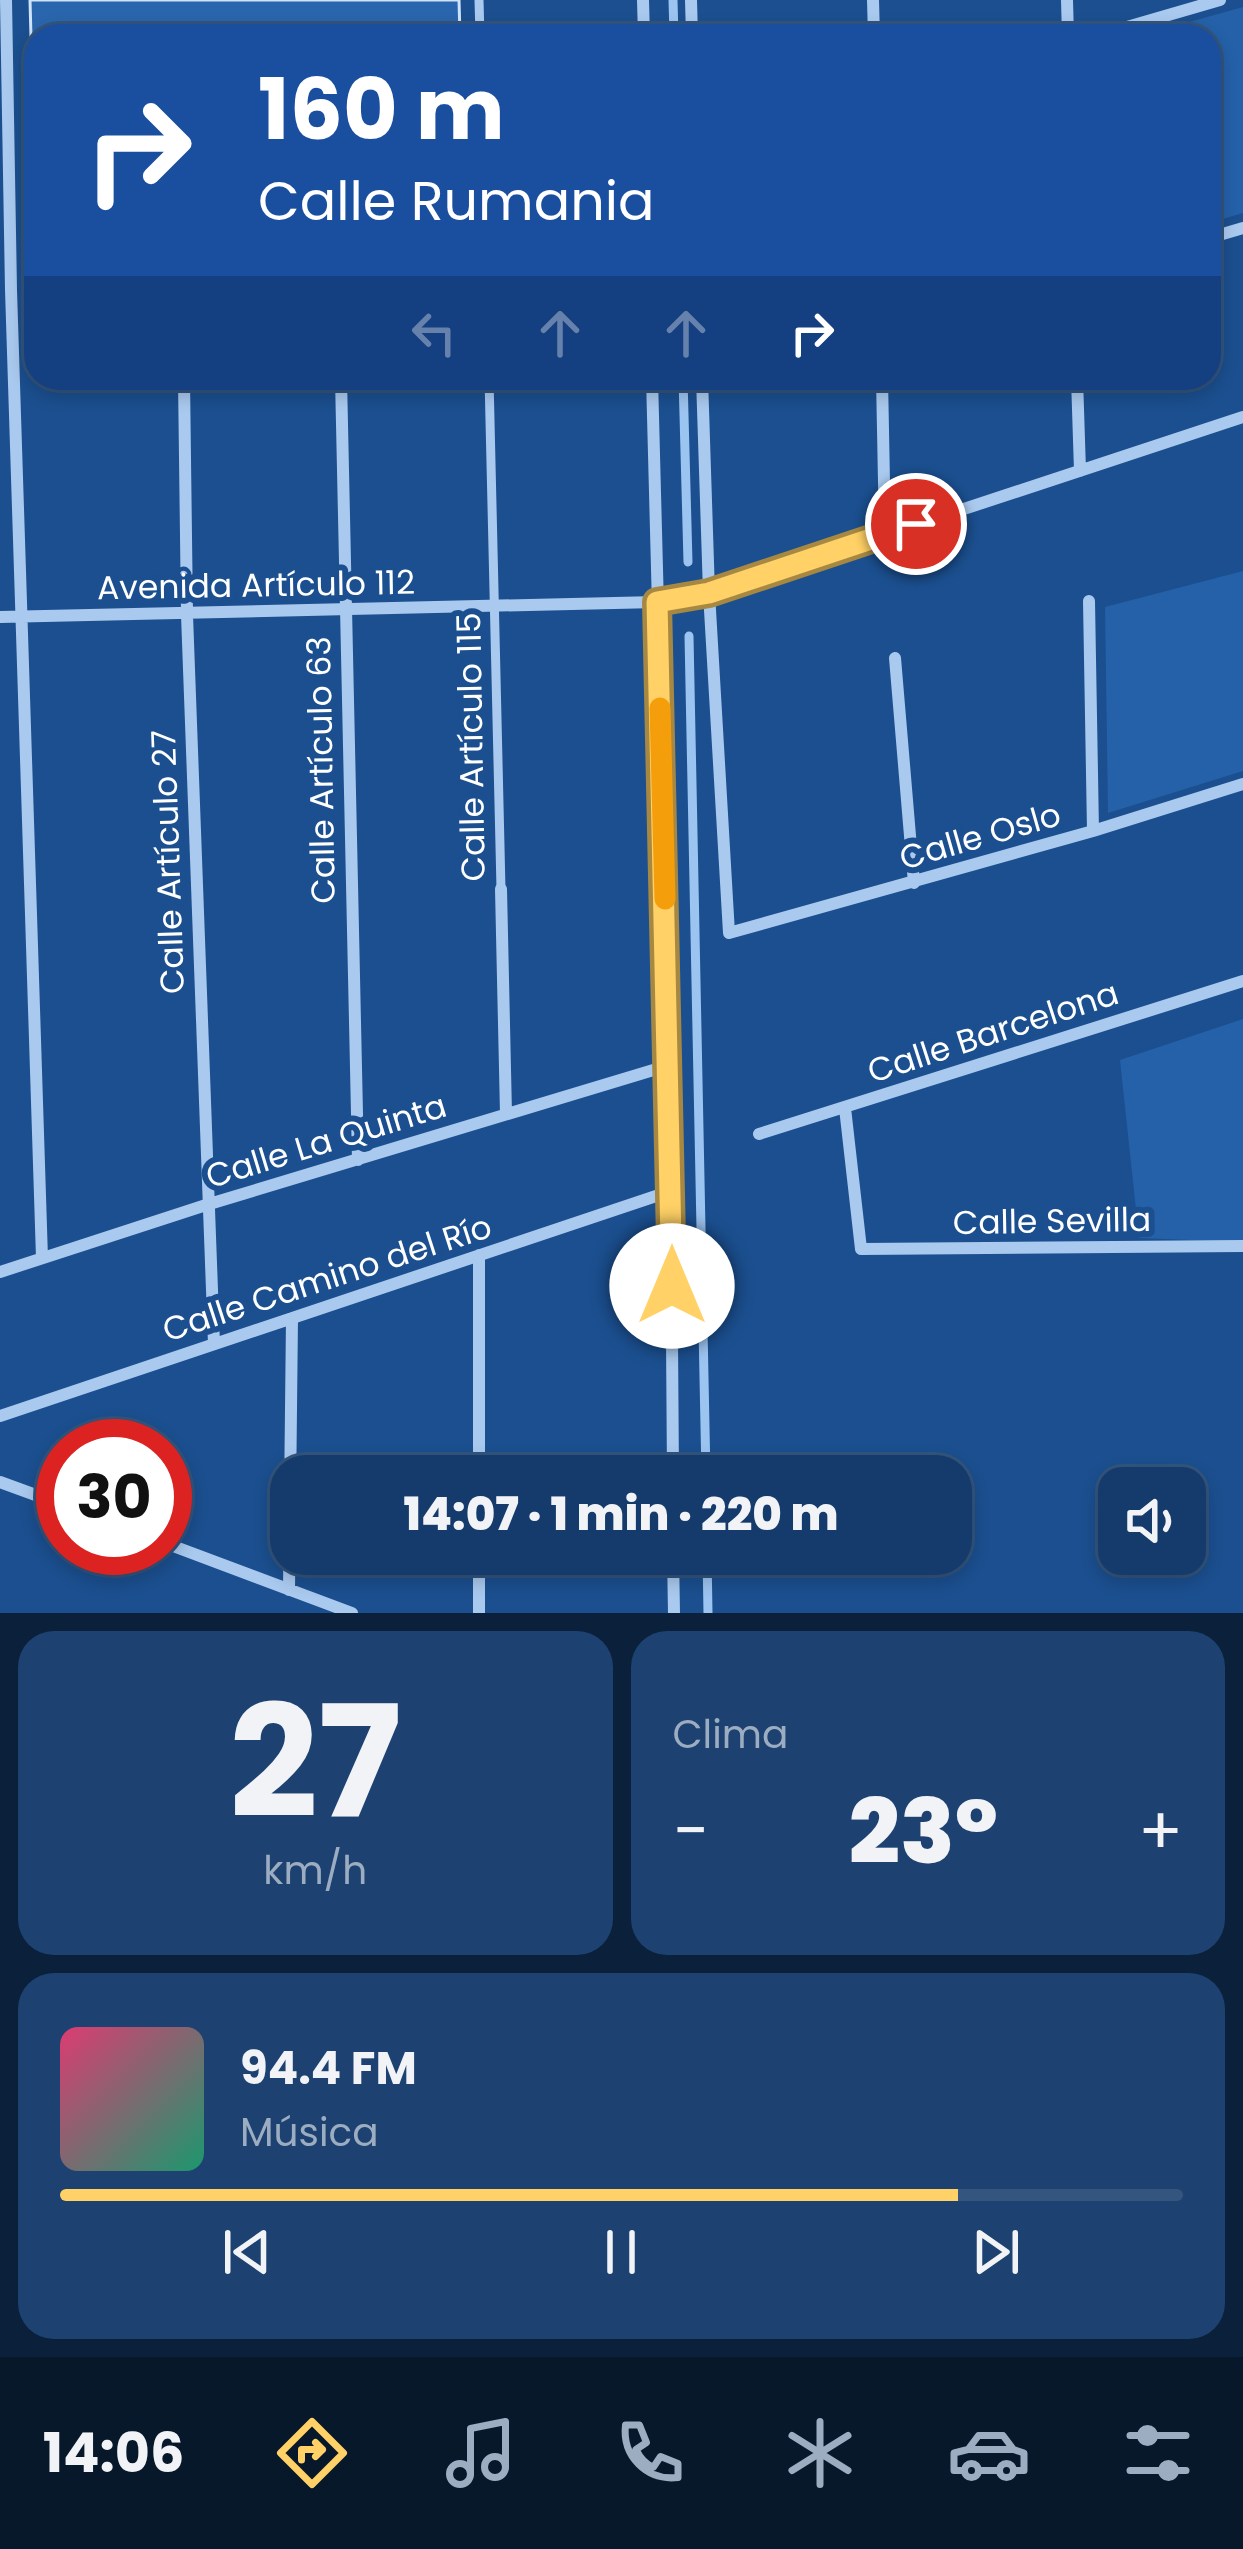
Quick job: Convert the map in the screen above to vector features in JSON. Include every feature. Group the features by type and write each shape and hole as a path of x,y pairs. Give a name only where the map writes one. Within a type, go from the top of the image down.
{"street":[{"path":"5,0 5,291 22,617 42,1258"},
{"path":"1137,24 1220,0"},
{"name":"Calle Artículo 27","path":"184,390 187,615 214,1344"},
{"name":"Calle Artículo 63","path":"341,390 358,1160"},
{"path":"652,390 670,1065 673,1455"},
{"path":"702,390 709,593"},
{"path":"882,390 885,534"},
{"path":"1077,390 1080,471"},
{"name":"Avenida Artículo 112","path":"0,617 657,602 709,593 1243,417"},
{"name":"Calle Oslo","path":"709,593 729,933 914,884 1243,784"},
{"path":"1088,601 1094,831"},
{"path":"895,658 914,884"},
{"name":"Calle Artículo 115","path":"501,889 506,1114"},
{"name":"Calle Barcelona","path":"759,1134 1243,981"},
{"name":"Calle La Quinta","path":"0,1272 670,1065"},
{"name":"Calle Sevilla","path":"844,1108 861,1250 1243,1246"},
{"name":"Calle Camino del Río","path":"0,1416 671,1191"},
{"path":"479,1256 479,1455"},
{"path":"289,1589 292,1318"},
{"path":"0,1482 36,1495"},
{"path":"192,1553 352,1613"},
{"path":"479,1575 479,1613"},
{"path":"674,1575 674,1613"}],"lane":[{"name":"Calle Artículo 115","path":"489,390 501,889"}],"shaded area":[{"path":"1243,7 1243,213 1221,219 1221,24 1182,24"},
{"path":"1243,571 1243,771 1108,813 1105,607"},
{"path":"1243,1019 1243,1242 1139,1238 1120,1060"}],"building":[{"path":"30,0 459,0 460,24 31,24"}],"waterway":[{"path":"673,0 674,24"},
{"path":"683,390 688,562"},
{"path":"689,636 706,1455"},
{"path":"707,1575 708,1613"}],"slow traffic":[{"path":"660,708 665,899"}],"route":[{"path":"672,1286 657,602 709,593 916,524"}]}
